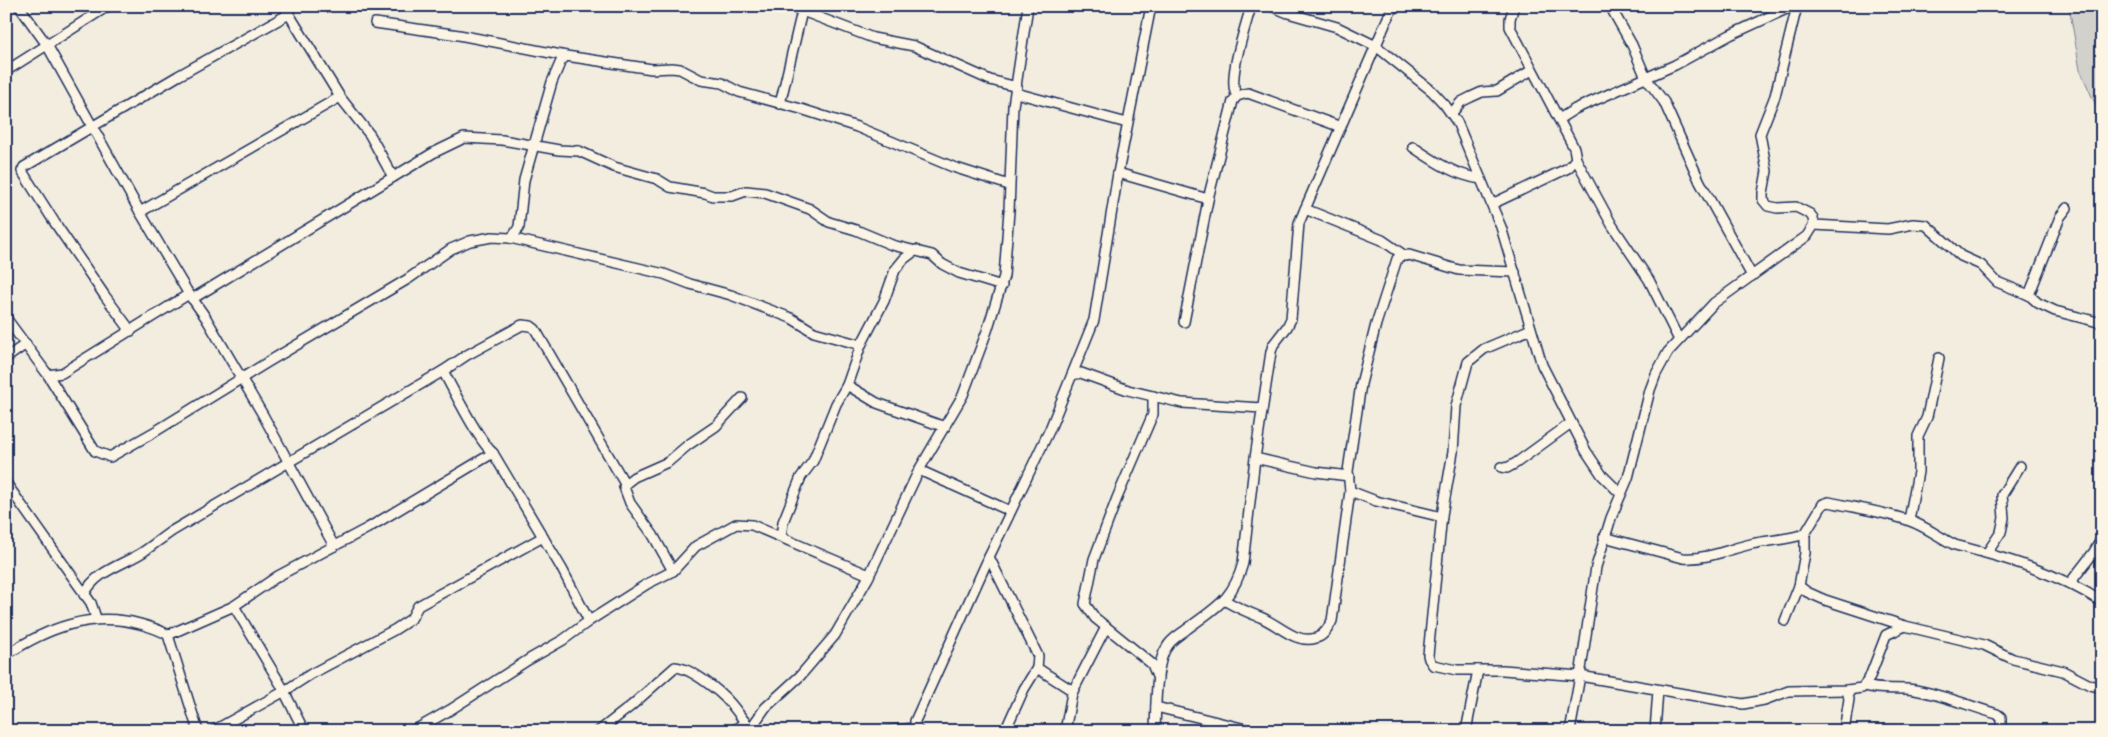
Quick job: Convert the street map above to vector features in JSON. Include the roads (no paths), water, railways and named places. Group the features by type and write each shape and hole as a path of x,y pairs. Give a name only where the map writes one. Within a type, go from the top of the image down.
{"street":[{"path":"19,6 47,45 140,212 242,379 334,546"},
{"path":"6,71 108,6"},
{"path":"789,6 803,9 873,38 914,46 1016,90 1127,123"},
{"path":"733,731 750,727 765,708 800,676 835,636 869,575 919,470 963,395 1002,286 1008,230 1016,90 1028,6"},
{"path":"885,731 917,730 915,721 1010,511 1077,371 1097,308 1127,123 1152,6"},
{"path":"1237,96 1233,91 1233,77 1251,6"},
{"path":"1271,6 1288,13 1337,27 1376,46 1432,90 1452,114 1492,204 1515,272 1542,365 1571,423 1602,475 1621,494"},
{"path":"1155,731 1158,679 1156,665 1166,647 1224,600 1235,588 1243,563 1255,458 1271,352 1273,345 1287,328 1291,319 1299,224 1393,6"},
{"path":"1514,6 1510,27 1559,118 1574,148 1576,158 1612,225 1649,280 1679,340"},
{"path":"1610,6 1632,44 1646,78 1664,102 1700,182 1752,276"},
{"path":"1559,118 1793,6"},
{"path":"1570,731 1596,568 1604,537 1628,478 1650,390 1656,374 1668,352 1714,304 1807,236 1814,225 1813,218 1804,209 1768,206 1764,200 1763,193 1767,171 1760,134 1775,96 1798,6"},
{"path":"780,104 803,9"},
{"path":"131,331 65,238 22,171 24,167 94,127 287,10 340,97 370,135 393,177"},
{"path":"375,23 459,34 566,56 657,70 680,69 701,80 722,83 740,92 857,127 953,168 1010,185"},
{"path":"510,238 518,231 524,180 552,82 561,61 566,56"},
{"path":"1452,114 1462,102 1471,97 1482,92 1498,91 1532,70"},
{"path":"1184,322 1208,199 1230,109 1237,96 1248,93 1341,127"},
{"path":"140,212 340,97"},
{"path":"48,375 62,373 117,337 131,331 433,153 464,138 502,140 579,151 614,167 657,179 670,187 704,192 713,196 732,196 746,191 765,193 810,209 829,222 856,230 892,245 932,255 942,264 960,273 1002,286"},
{"path":"1413,147 1447,169 1465,176 1481,179"},
{"path":"1492,204 1568,168 1576,158"},
{"path":"1118,173 1208,199"},
{"path":"2028,295 2060,217 2067,208"},
{"path":"1305,209 1382,240 1405,256"},
{"path":"1814,225 1888,229 1913,224 1926,225 1961,256 1981,265 1997,282 2028,295 2038,303 2055,311 2102,323"},
{"path":"6,318 48,375 95,451 108,457 156,431 408,279 451,249 470,241 510,238 664,274 690,284 731,295 791,318 814,332 861,346"},
{"path":"781,537 783,522 801,477 813,461 836,404 848,385 861,346 884,301 895,270 904,259 916,250"},
{"path":"1224,600 1296,636 1316,639 1322,635 1332,621 1350,491 1348,471 1361,384 1376,324 1395,262 1400,256 1409,255 1459,270 1515,272"},
{"path":"84,595 88,586 97,577 143,552 172,531 467,355 522,325 531,326 535,329 625,484 630,503 653,535 673,571"},
{"path":"1531,329 1484,349 1468,362 1456,406 1453,452 1442,517 1429,659 1434,665 1457,670 1526,671 1580,676 1743,704 1764,700 1789,691 1913,690 1934,694 1997,714 2001,717 2001,731"},
{"path":"6,358 26,344"},
{"path":"1909,520 1918,472 1918,436 1927,417 1939,358"},
{"path":"443,371 473,424 489,450 493,453 543,537 589,621"},
{"path":"1077,371 1153,396 1182,403 1262,408"},
{"path":"848,385 877,403 945,427"},
{"path":"1153,396 1153,414 1114,504 1094,559 1086,598 1088,610 1106,627 1156,665"},
{"path":"625,484 634,477 668,462 716,426 742,398"},
{"path":"1501,467 1507,468 1516,463 1571,423"},
{"path":"168,635 234,606 278,576 431,491 493,453"},
{"path":"1255,458 1316,472 1349,476"},
{"path":"1987,553 2001,532 2004,518 2002,495 2020,466"},
{"path":"919,470 1010,511"},
{"path":"6,483 90,603 96,618"},
{"path":"1350,491 1376,501 1442,517"},
{"path":"1785,621 1799,586 1805,553 1805,534 1818,510 1823,504 1829,502 1909,520 1956,545 1987,553 2070,583 2102,602"},
{"path":"413,731 563,640 589,621 648,584 673,571 696,546 736,524 752,525 869,575"},
{"path":"1604,537 1683,558 1694,559 1753,544 1794,538 1805,534"},
{"path":"213,731 311,674 394,630 411,619 418,606 543,537"},
{"path":"2070,583 2094,552 2102,538"},
{"path":"989,557 1038,656 1037,668 1024,689 1005,731"},
{"path":"1799,586 1825,600 1904,626 1970,640 1984,645 2012,660 2063,671 2090,685 2102,688"},
{"path":"234,606 304,731"},
{"path":"7,652 38,636 70,624 96,618 125,620 160,630 168,635 198,731"},
{"path":"1882,619 1886,635"},
{"path":"1844,731 1855,691 1886,635 1904,626"},
{"path":"1065,731 1073,691 1106,627"},
{"path":"598,731 631,706 675,667 682,667 712,688 731,704 750,727"},
{"path":"1037,668 1073,691"},
{"path":"1466,731 1478,670"},
{"path":"1655,731 1658,690"},
{"path":"1156,707 1254,731"}]}
